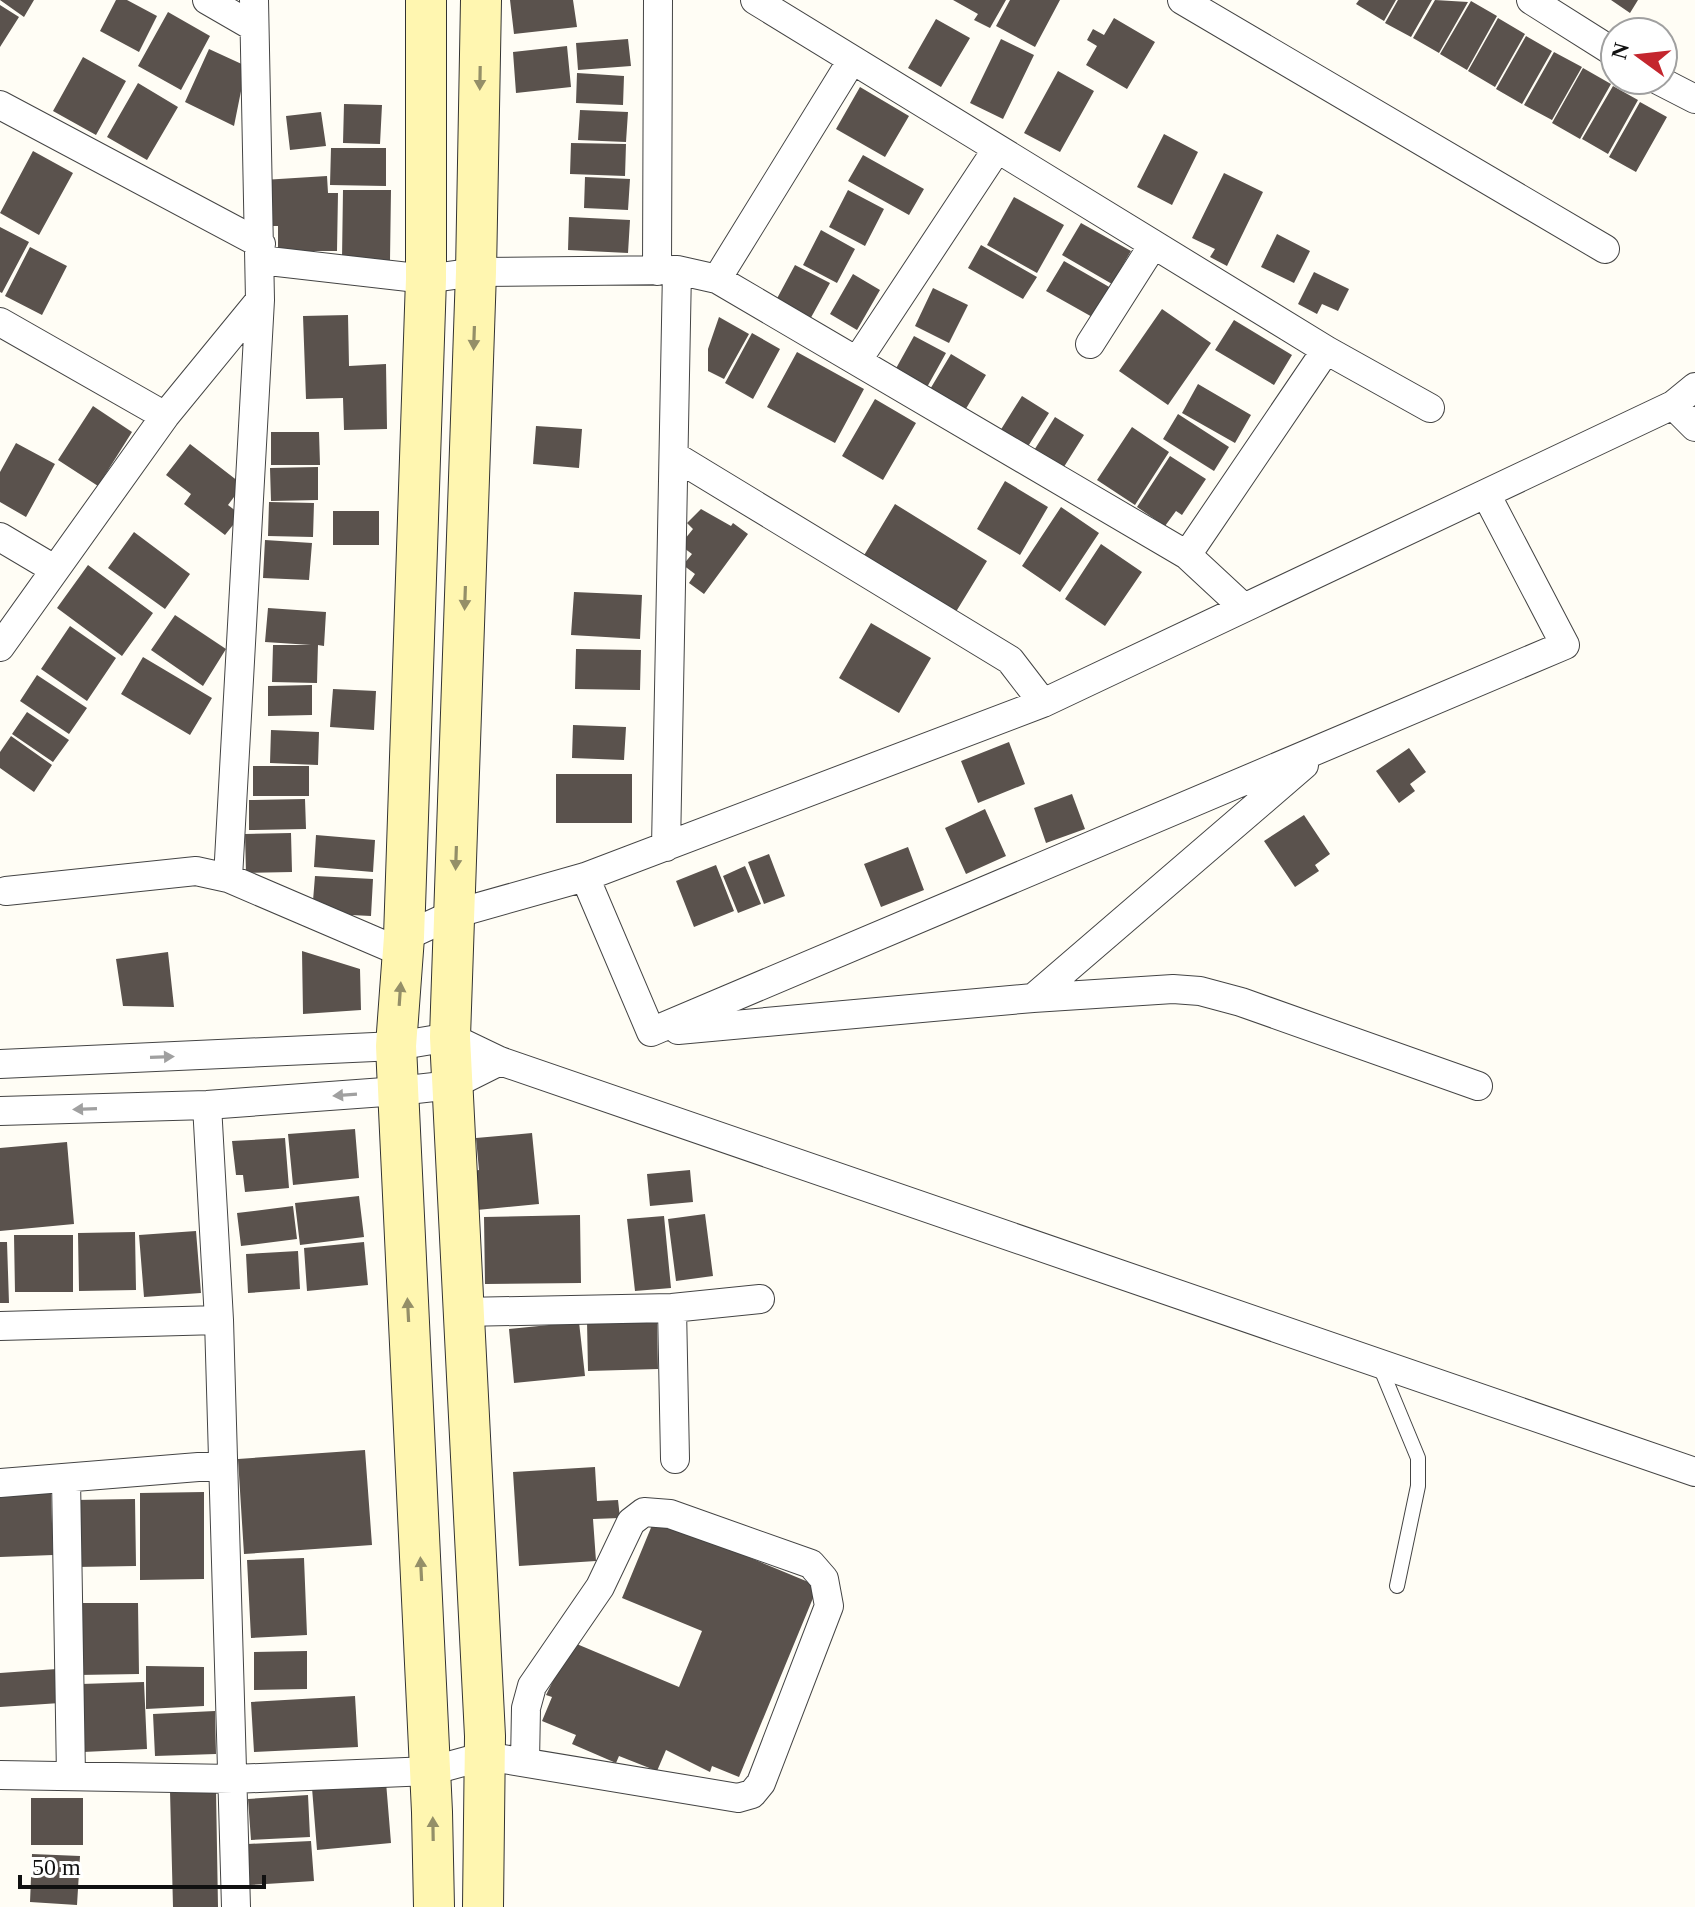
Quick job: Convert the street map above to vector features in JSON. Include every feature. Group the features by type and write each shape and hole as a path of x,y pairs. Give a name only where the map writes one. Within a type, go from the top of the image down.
{"street":[{"path":"207,0 253,13 260,252 260,300 228,878"},
{"path":"426,0 426,279 403,945 396,1046 434,1907"},
{"path":"481,0 476,272 450,1037 485,1756 483,1907"},
{"path":"658,0 676,457 666,847"},
{"path":"755,0 1326,350 1430,408"},
{"path":"1182,0 1605,249"},
{"path":"1531,0 1599,43"},
{"path":"717,279 852,60"},
{"path":"0,105 260,252 426,279 476,272 667,271 717,279 1187,555 1243,607"},
{"path":"857,361 997,149"},
{"path":"1090,344 1153,245"},
{"path":"0,647 165,416 260,300"},
{"path":"0,322 165,416"},
{"path":"1187,555 1326,350"},
{"path":"403,945 454,914 585,877 1043,703 1243,607 1487,496 1684,396 1695,427"},
{"path":"676,457 1010,660 1043,703"},
{"path":"651,1032 1565,645 1487,496"},
{"path":"0,537 54,569"},
{"path":"1033,998 1323,749"},
{"path":"6,891 196,871 228,878 403,945"},
{"path":"585,877 651,1032"},
{"path":"651,1032 1033,998 1173,989 1200,991 1241,1002 1478,1086"},
{"path":"0,1064 396,1046 450,1037 500,1061 1695,1472"},
{"path":"0,1111 207,1105 398,1091 452,1085 500,1061"},
{"path":"207,1105 219,1320 236,1907"},
{"path":"463,1312 672,1308 760,1299"},
{"path":"672,1308 675,1459"},
{"path":"0,1326 219,1320"},
{"path":"0,1483 223,1465"},
{"path":"66,1478 71,1776"},
{"path":"0,1775 233,1779 430,1771 485,1756 738,1798 752,1794 761,1783 829,1606 824,1579 811,1564 670,1514 644,1512 631,1522 600,1587 532,1686 526,1708 525,1762"}],"lane":[{"path":"1378,1362 1418,1458 1418,1486 1397,1586"}],"building":[{"path":"0,0 34,0 24,17"},
{"path":"116,0 127,0 157,16 139,52 100,31"},
{"path":"510,0 573,0 577,27 514,34"},
{"path":"953,0 1006,0 990,28 974,20 978,14"},
{"path":"1010,0 1060,0 1035,47 996,26"},
{"path":"1359,0 1396,0 1384,21 1356,4"},
{"path":"1398,0 1432,0 1411,37 1385,23"},
{"path":"1435,0 1468,2 1439,53 1413,38"},
{"path":"1611,0 1638,0 1630,13"},
{"path":"1471,1 1497,16 1467,70 1440,54"},
{"path":"0,5 19,17 0,47"},
{"path":"168,12 210,36 181,90 138,66"},
{"path":"1114,18 1155,42 1127,89 1086,65 1097,46 1087,40 1093,29 1104,35"},
{"path":"1498,18 1525,34 1495,87 1468,71"},
{"path":"936,19 970,38 941,87 908,68"},
{"path":"1526,36 1552,51 1522,104 1496,89"},
{"path":"628,39 631,66 578,70 576,43"},
{"path":"1001,39 1034,55 1003,119 970,103"},
{"path":"567,46 571,87 516,93 513,52"},
{"path":"209,49 246,66 234,126 185,102"},
{"path":"1554,52 1582,67 1552,120 1524,105"},
{"path":"83,57 126,81 96,135 53,111"},
{"path":"1583,68 1599,77 1599,96 1604,96 1580,139 1552,123"},
{"path":"1058,71 1094,91 1060,152 1024,133"},
{"path":"577,73 624,76 623,105 576,103"},
{"path":"138,83 178,107 147,160 107,137"},
{"path":"860,87 909,116 885,157 836,129"},
{"path":"1607,96 1631,96 1638,100 1608,154 1582,139"},
{"path":"1640,102 1667,117 1636,172 1609,157"},
{"path":"344,104 382,105 380,144 343,143"},
{"path":"580,110 628,112 626,142 578,140"},
{"path":"321,112 326,146 290,150 286,116"},
{"path":"1164,134 1198,152 1172,205 1137,187"},
{"path":"571,143 626,144 625,176 570,174"},
{"path":"331,148 386,148 386,186 330,185"},
{"path":"33,151 73,173 39,235 0,213"},
{"path":"863,155 924,189 909,215 848,181"},
{"path":"1224,173 1263,192 1227,266 1210,257 1215,249 1192,238"},
{"path":"327,176 328,193 338,193 337,251 278,251 278,226 266,226 263,180"},
{"path":"585,177 630,179 628,210 584,208"},
{"path":"343,190 391,190 390,261 342,260"},
{"path":"848,190 884,209 865,246 829,227"},
{"path":"1014,197 1064,225 1037,273 987,245"},
{"path":"569,217 630,220 628,253 568,250"},
{"path":"1081,223 1131,251 1112,284 1062,255"},
{"path":"0,227 29,242 2,293 0,292"},
{"path":"821,230 855,249 837,283 803,265"},
{"path":"1277,234 1310,251 1294,283 1261,267"},
{"path":"981,245 1037,277 1023,299 968,268"},
{"path":"30,247 67,266 42,315 5,296"},
{"path":"1064,261 1111,288 1094,318 1046,291"},
{"path":"795,265 830,283 808,323 774,304"},
{"path":"1314,272 1349,289 1338,311 1322,304 1317,314 1298,304"},
{"path":"853,274 880,290 857,330 830,314"},
{"path":"933,288 968,305 949,343 915,326"},
{"path":"1162,309 1211,343 1168,405 1119,371"},
{"path":"348,315 349,366 386,364 387,429 344,430 343,398 306,399 303,316"},
{"path":"719,317 749,334 724,379 708,371 708,349"},
{"path":"1234,320 1292,355 1274,385 1215,350"},
{"path":"752,333 780,349 753,399 725,383"},
{"path":"914,336 946,353 926,389 894,372"},
{"path":"797,352 864,389 835,443 767,407"},
{"path":"951,354 986,375 964,412 929,391"},
{"path":"1198,384 1251,415 1235,443 1182,413"},
{"path":"1022,396 1049,413 1027,448 1000,431"},
{"path":"875,399 916,423 883,480 842,456"},
{"path":"93,406 132,432 98,486 58,460"},
{"path":"1178,414 1229,447 1214,471 1163,439"},
{"path":"1055,417 1084,435 1062,470 1033,452"},
{"path":"536,426 582,429 579,468 533,464"},
{"path":"1132,427 1169,452 1135,505 1097,480"},
{"path":"271,432 319,432 320,465 271,465"},
{"path":"16,443 55,464 26,517 0,502 0,472"},
{"path":"190,444 243,485 228,505 241,515 225,535 184,504 191,494 166,475"},
{"path":"1170,456 1206,479 1182,515 1176,511 1165,526 1137,507"},
{"path":"318,467 318,500 271,501 270,468"},
{"path":"1005,481 1048,507 1020,555 977,529"},
{"path":"269,502 314,503 313,537 268,536"},
{"path":"895,504 987,561 954,615 863,557"},
{"path":"1061,507 1099,533 1060,592 1022,566"},
{"path":"701,509 731,526 733,523 748,534 704,594 689,583 695,574 683,565 692,554 680,545 693,529 687,523"},
{"path":"333,511 379,511 379,545 333,545"},
{"path":"134,532 190,574 165,609 108,568"},
{"path":"265,540 312,543 309,580 263,578"},
{"path":"1101,544 1142,572 1105,626 1065,599"},
{"path":"88,565 153,613 122,656 57,608"},
{"path":"574,592 642,595 640,639 571,635"},
{"path":"268,608 326,612 324,646 318,645 317,683 272,682 273,645 311,645 265,642"},
{"path":"175,615 226,649 203,686 151,650"},
{"path":"871,623 931,658 899,713 839,678"},
{"path":"70,626 116,658 87,701 41,669"},
{"path":"576,649 641,650 640,690 575,689"},
{"path":"143,657 212,698 190,735 121,694"},
{"path":"37,675 87,708 69,734 20,701"},
{"path":"312,685 312,715 268,716 268,686"},
{"path":"333,689 376,691 374,730 330,727"},
{"path":"27,712 69,740 53,762 12,734"},
{"path":"573,725 626,727 624,760 572,758"},
{"path":"271,730 319,732 318,765 270,763"},
{"path":"11,736 52,765 34,792 0,768 0,752"},
{"path":"1009,742 1025,784 978,803 961,761"},
{"path":"1409,748 1426,772 1410,784 1415,791 1399,803 1376,771"},
{"path":"253,766 309,766 309,796 253,796"},
{"path":"556,774 632,774 632,823 556,823"},
{"path":"1072,794 1085,829 1046,843 1034,808"},
{"path":"305,799 306,829 249,830 249,800"},
{"path":"985,809 1006,856 966,874 945,828"},
{"path":"1304,815 1330,854 1315,865 1319,871 1295,887 1264,841"},
{"path":"291,833 292,872 246,873 245,834"},
{"path":"316,835 375,840 373,872 314,867"},
{"path":"908,847 924,890 881,907 864,864"},
{"path":"769,854 785,896 764,904 748,862"},
{"path":"716,865 734,911 694,927 676,881"},
{"path":"745,866 761,904 738,913 723,876"},
{"path":"315,876 373,879 371,916 312,913"},
{"path":"302,951 360,969 361,1010 303,1014"},
{"path":"168,952 174,1007 123,1006 116,959"},
{"path":"355,1129 359,1178 293,1185 288,1134"},
{"path":"532,1133 539,1204 477,1210 473,1171 479,1170 476,1138"},
{"path":"285,1138 289,1188 245,1192 243,1175 236,1175 232,1141"},
{"path":"67,1142 74,1224 0,1231 0,1148"},
{"path":"690,1170 693,1202 650,1206 647,1174"},
{"path":"359,1196 364,1237 300,1245 295,1203"},
{"path":"293,1206 297,1239 241,1246 237,1213"},
{"path":"705,1214 713,1276 676,1281 668,1219"},
{"path":"580,1215 581,1283 485,1284 484,1217"},
{"path":"664,1216 671,1288 635,1291 627,1219"},
{"path":"196,1231 201,1293 144,1297 139,1235"},
{"path":"135,1232 136,1290 79,1291 78,1233"},
{"path":"14,1235 73,1235 73,1292 15,1292"},
{"path":"0,1242 7,1242 9,1303 0,1303"},
{"path":"364,1242 368,1285 307,1291 304,1248"},
{"path":"298,1251 300,1289 248,1293 246,1254"},
{"path":"657,1320 658,1369 588,1371 587,1321"},
{"path":"579,1322 585,1376 514,1383 509,1329"},
{"path":"365,1450 372,1545 244,1554 238,1459"},
{"path":"595,1467 597,1501 618,1500 620,1518 593,1519 596,1561 519,1566 513,1472"},
{"path":"51,1492 53,1555 0,1557 0,1494"},
{"path":"204,1492 204,1579 140,1580 140,1493"},
{"path":"135,1499 136,1566 76,1567 75,1500"},
{"path":"655,1518 818,1586 739,1777 712,1766 710,1772 666,1750 657,1771 619,1756 616,1763 572,1744 576,1735 542,1721 552,1697 546,1695 572,1642 679,1687 702,1631 622,1598"},
{"path":"304,1558 307,1635 251,1638 247,1560"},
{"path":"77,1603 138,1603 139,1674 78,1675"},
{"path":"307,1651 307,1689 254,1690 254,1652"},
{"path":"146,1666 204,1667 204,1706 146,1709"},
{"path":"57,1669 60,1703 0,1707 0,1673"},
{"path":"144,1682 147,1749 83,1752 81,1684"},
{"path":"355,1696 358,1747 254,1752 251,1702"},
{"path":"215,1711 216,1754 155,1756 153,1714"},
{"path":"386,1782 391,1843 317,1850 312,1788"},
{"path":"216,1790 218,1907 173,1907 170,1791"},
{"path":"308,1795 310,1837 251,1840 248,1799"},
{"path":"31,1798 83,1798 83,1845 31,1845"},
{"path":"311,1841 314,1881 250,1885 248,1844"},
{"path":"32,1854 80,1856 77,1905 30,1902"}]}
